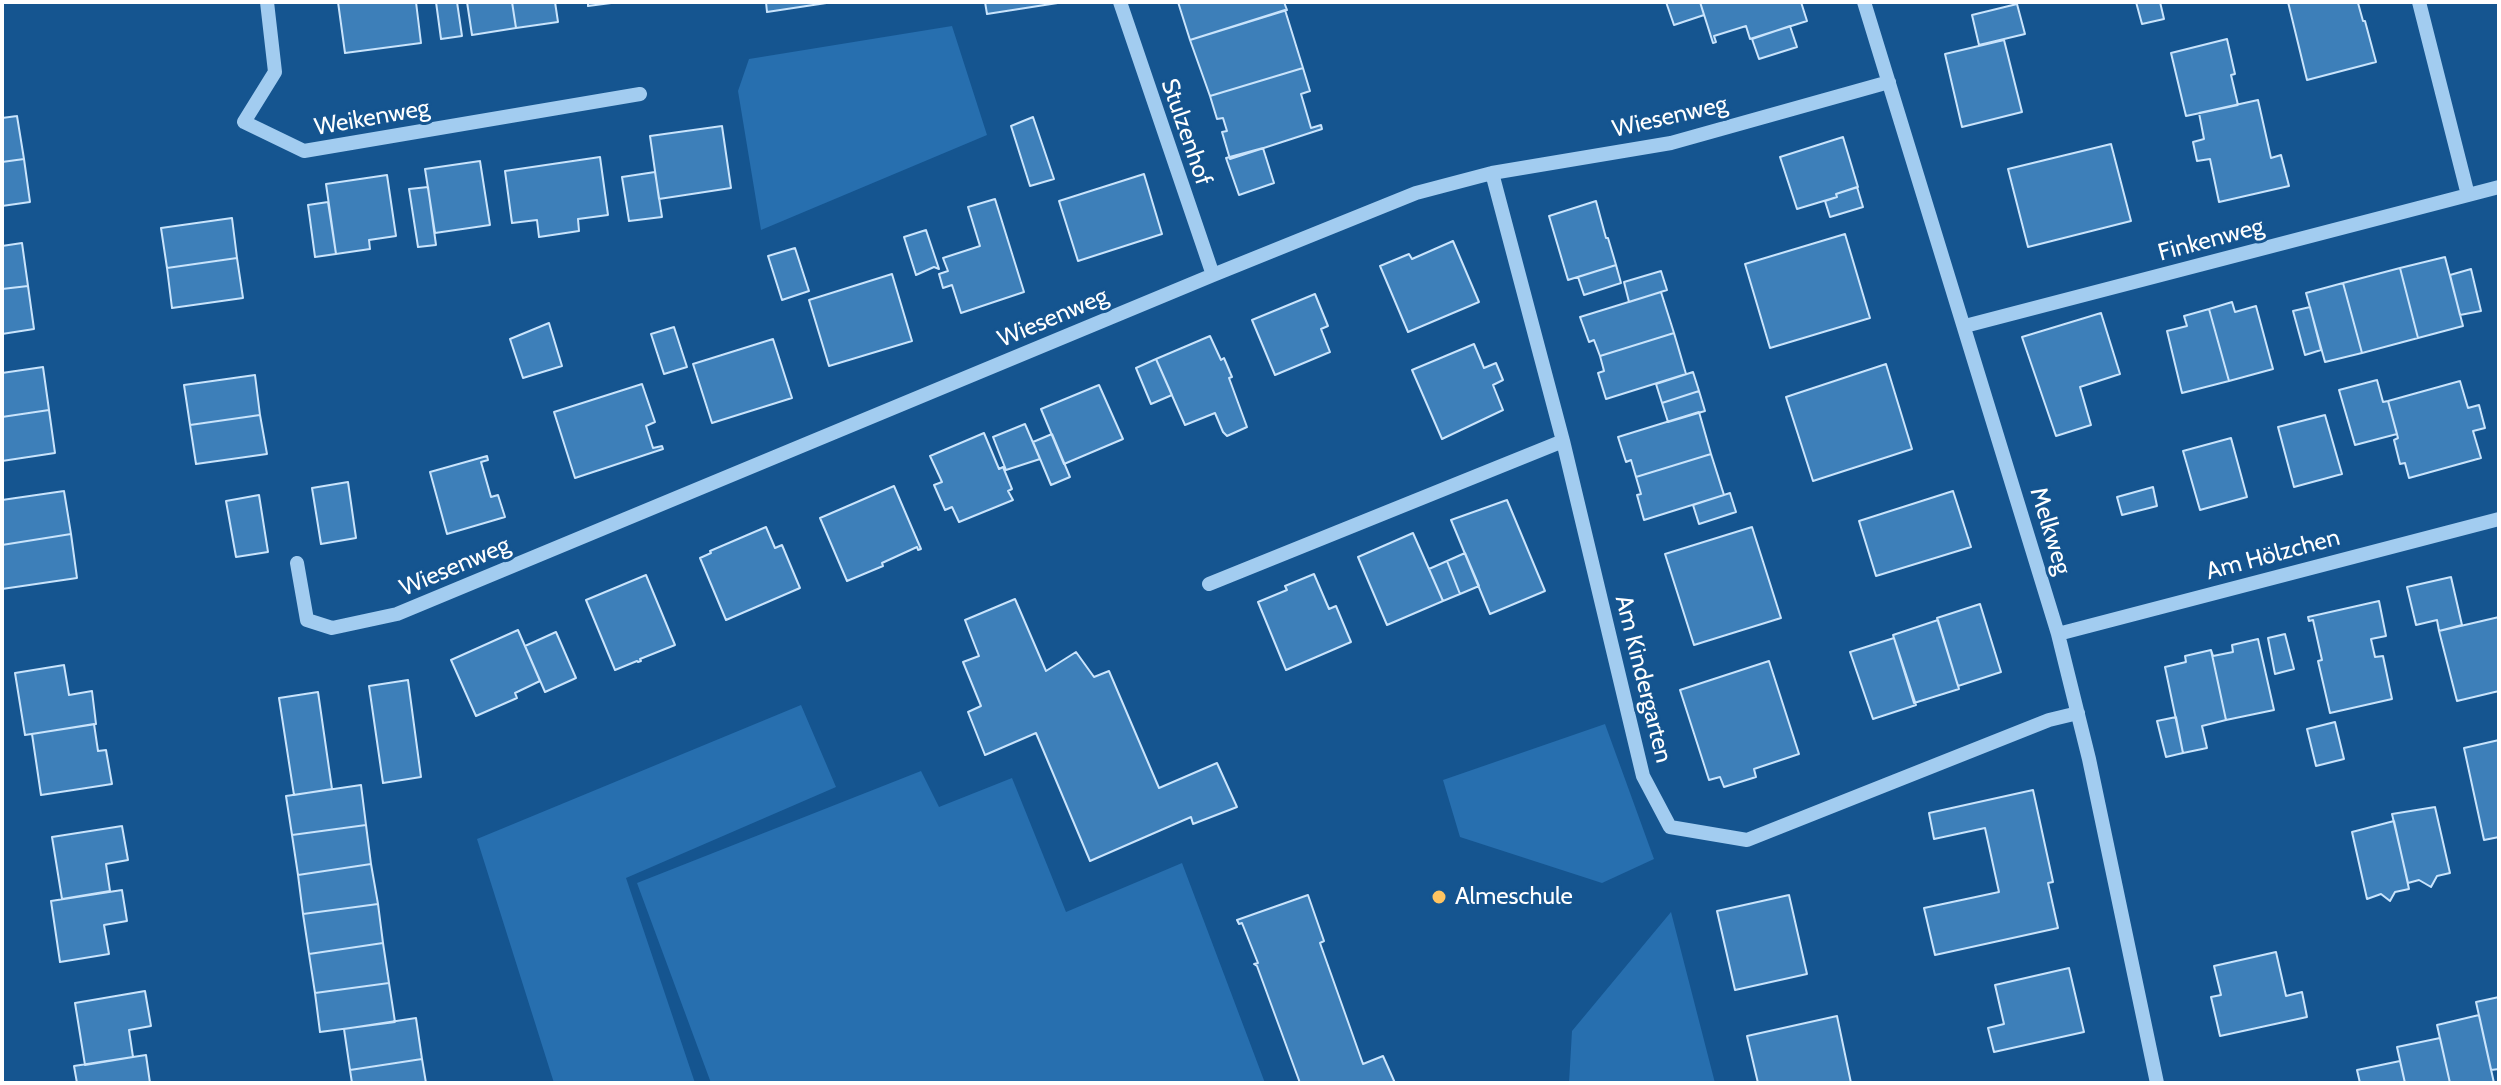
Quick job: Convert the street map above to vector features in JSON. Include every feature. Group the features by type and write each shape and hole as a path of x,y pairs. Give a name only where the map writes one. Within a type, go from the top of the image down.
{"street":[{"name":"Weikenweg","path":"267,2 275,72 244,122 304,151 640,94"},
{"name":"Stulzenhof","path":"1120,2 1213,275"},
{"name":"Melkweg","path":"1864,2 2058,634 2078,713 2157,1083"},
{"path":"2419,2 2468,195"},
{"name":"Wiesenweg","path":"297,563 307,620 332,628 397,614 1416,193 1492,173 1671,143 1889,82"},
{"name":"Am Kindergarten","path":"1492,173 1563,441 1643,776 1670,827 1747,840 2049,720 2078,713"},
{"name":"Finkenweg","path":"1965,326 2499,187"},
{"path":"1209,584 1563,441"},
{"name":"Am Hölzchen","path":"2058,634 2499,519"}],"shaded area":[{"path":"952,26 987,135 761,230 738,91 749,59"},
{"path":"801,705 836,787 626,878 695,1083 554,1083 477,839"},
{"path":"1605,724 1654,859 1602,883 1460,837 1443,780"},
{"path":"921,771 939,807 1012,778 1066,912 1182,863 1265,1083 711,1083 637,883"},
{"path":"1671,912 1715,1083 1569,1083 1572,1031"}],"building":[{"path":"338,2 416,2 421,43 345,53"},
{"path":"436,2 457,2 462,36 441,39"},
{"path":"467,2 512,2 516,28 472,35"},
{"path":"512,2 555,2 558,22 516,28"},
{"path":"588,2 611,2 611,3 588,6"},
{"path":"766,2 833,2 767,12"},
{"path":"985,2 1064,2 987,14"},
{"path":"1178,2 1284,2 1287,10 1190,40"},
{"path":"1666,2 1700,2 1704,15 1674,25"},
{"path":"1700,2 1801,2 1807,21 1750,39 1746,26 1714,36 1716,42 1713,43"},
{"path":"2136,2 2160,2 2164,19 2142,24"},
{"path":"2288,2 2360,2 2376,62 2307,80"},
{"path":"2017,4 2025,34 1979,45 1972,15"},
{"path":"1285,10 1303,68 1210,96 1190,40"},
{"path":"1790,26 1797,47 1759,59 1752,39"},
{"path":"2227,39 2238,105 2186,116 2171,53"},
{"path":"2004,40 2022,112 1962,127 1945,54"},
{"path":"1303,68 1310,91 1301,94 1311,128 1321,125 1322,129 1230,159 1222,132 1227,131 1223,118 1217,119 1210,96"},
{"path":"2258,100 2271,158 2281,155 2289,186 2219,202 2210,159 2197,161 2193,142 2204,139 2199,113"},
{"path":"17,116 24,159 2,162 2,118"},
{"path":"1033,117 1054,179 1030,186 1011,126"},
{"path":"722,126 731,188 659,199 650,136"},
{"path":"1843,137 1858,187 1797,209 1780,157"},
{"path":"2111,144 2131,221 2028,247 2008,169"},
{"path":"1263,148 1274,183 1239,195 1226,158"},
{"path":"600,157 608,215 578,219 579,231 539,237 537,220 512,223 505,171"},
{"path":"24,159 30,202 2,206 2,162"},
{"path":"480,161 490,225 435,233 425,169"},
{"path":"655,172 662,217 629,221 622,177"},
{"path":"1144,174 1162,234 1078,261 1059,201"},
{"path":"387,175 396,236 369,240 370,249 336,254 326,184"},
{"path":"428,187 436,245 418,247 409,189"},
{"path":"1857,187 1863,207 1830,217 1825,201"},
{"path":"995,199 1024,292 961,313 952,285 943,288 939,274 948,271 943,258 980,246 968,207"},
{"path":"1596,201 1616,265 1568,280 1549,216"},
{"path":"328,202 336,254 315,257 308,205"},
{"path":"232,218 237,258 167,268 161,228"},
{"path":"926,230 939,269 934,267 916,275 904,237"},
{"path":"1845,234 1870,318 1770,348 1745,264"},
{"path":"1453,241 1479,302 1408,332 1380,266 1409,254 1412,259"},
{"path":"22,243 28,286 2,289 2,246"},
{"path":"795,248 809,291 782,300 768,256"},
{"path":"2445,257 2463,326 2418,338 2400,268"},
{"path":"237,258 243,298 172,308 167,268"},
{"path":"1616,265 1621,283 1584,295 1578,277"},
{"path":"2400,268 2418,338 2362,353 2343,283"},
{"path":"2471,269 2481,311 2460,315 2450,275"},
{"path":"1661,271 1667,290 1629,302 1624,282"},
{"path":"892,274 912,341 829,366 809,300"},
{"path":"2343,283 2362,353 2325,362 2306,293"},
{"path":"28,286 34,329 2,334 2,289"},
{"path":"1661,292 1674,333 1600,356 1594,340 1589,342 1580,317"},
{"path":"1315,294 1328,326 1321,329 1330,352 1275,375 1252,320"},
{"path":"2232,302 2235,312 2256,306 2273,369 2229,381 2209,309"},
{"path":"2310,307 2321,350 2305,355 2293,311"},
{"path":"2209,309 2229,381 2182,393 2167,331 2187,326 2184,316"},
{"path":"2101,313 2120,374 2080,387 2091,425 2056,436 2022,337"},
{"path":"549,323 562,366 523,378 510,339"},
{"path":"674,327 687,367 664,374 651,334"},
{"path":"1674,333 1686,374 1606,399 1598,373 1604,371 1600,356"},
{"path":"1210,336 1232,377 1229,378 1247,427 1227,436 1215,413 1185,425 1156,359"},
{"path":"773,339 792,398 712,423 693,364"},
{"path":"1474,344 1484,368 1496,363 1503,380 1493,385 1503,410 1442,439 1412,370"},
{"path":"1156,359 1172,395 1151,404 1136,368"},
{"path":"1886,364 1912,449 1813,481 1786,397"},
{"path":"43,367 49,410 2,417 2,373"},
{"path":"1693,372 1699,391 1662,403 1656,384"},
{"path":"255,375 260,415 190,425 184,385"},
{"path":"2377,380 2383,402 2388,401 2397,434 2355,445 2339,390"},
{"path":"2460,381 2468,408 2479,405 2485,428 2473,431 2481,458 2409,478 2405,463 2400,464 2394,440 2398,438 2388,401"},
{"path":"642,384 655,422 646,426 653,448 662,446 663,449 575,478 554,412"},
{"path":"1099,385 1123,439 1064,464 1041,409"},
{"path":"1699,391 1705,411 1668,422 1662,403"},
{"path":"49,410 55,453 2,461 2,417"},
{"path":"1699,412 1711,454 1636,477 1631,460 1626,462 1618,437"},
{"path":"260,415 267,454 196,464 190,425"},
{"path":"2325,415 2342,474 2294,487 2278,427"},
{"path":"1025,424 1040,459 1006,470 993,437"},
{"path":"984,433 999,469 1003,467 1013,500 959,522 952,507 945,510 934,485 942,482 930,456"},
{"path":"1052,434 1070,477 1051,485 1033,442"},
{"path":"2231,438 2247,497 2200,510 2183,451"},
{"path":"1711,454 1724,495 1644,520 1636,477"},
{"path":"487,456 488,460 481,462 491,497 498,495 505,517 447,534 430,472"},
{"path":"348,482 356,538 321,544 312,488"},
{"path":"894,486 921,549 917,547 847,581 820,518"},
{"path":"2153,487 2157,506 2122,515 2117,497"},
{"path":"64,491 71,534 2,545 2,500"},
{"path":"1953,491 1971,547 1876,576 1859,521"},
{"path":"1730,493 1736,512 1699,524 1693,505"},
{"path":"259,495 268,552 236,557 226,501"},
{"path":"1507,500 1545,591 1490,614 1451,520"},
{"path":"766,527 775,548 782,545 800,588 726,620 700,558"},
{"path":"1752,527 1781,618 1694,645 1665,554"},
{"path":"1413,533 1443,601 1387,625 1358,557"},
{"path":"71,534 77,578 2,589 2,545"},
{"path":"1465,553 1479,586 1460,594 1447,561"},
{"path":"1447,561 1460,594 1443,601 1429,569"},
{"path":"1314,574 1329,609 1336,606 1351,642 1286,670 1258,602"},
{"path":"646,575 675,645 615,670 586,600"},
{"path":"2451,577 2462,625 2439,631 2437,620 2416,625 2407,587"},
{"path":"1015,599 1046,671 1076,652 1094,677 1109,671 1159,788 1217,763 1237,807 1193,824 1191,817 1090,861 1036,733 985,755 968,712 981,706 963,662 979,656 965,620"},
{"path":"2379,601 2386,636 2371,639 2375,657 2383,656 2392,699 2330,713 2318,661 2322,660 2313,620 2309,621 2308,617"},
{"path":"1980,604 2001,672 1958,686 1937,618"},
{"path":"2499,617 2499,691 2457,701 2439,631"},
{"path":"1938,620 1959,689 1914,703 1893,635"},
{"path":"518,630 540,681 515,693 517,698 476,716 451,660"},
{"path":"556,632 576,678 545,692 525,646"},
{"path":"2285,634 2294,669 2275,674 2268,638"},
{"path":"1894,638 1916,705 1873,719 1850,652"},
{"path":"2258,639 2274,710 2226,720 2211,650 2213,656 2233,652 2232,645"},
{"path":"2211,650 2226,720 2202,726 2207,748 2183,753 2165,667 2186,662 2185,656"},
{"path":"1769,661 1799,754 1754,769 1756,777 1724,787 1720,777 1709,780 1680,690"},
{"path":"64,665 69,695 92,691 96,724 25,735 15,673"},
{"path":"408,680 421,777 383,783 369,686"},
{"path":"318,692 332,789 294,795 279,698"},
{"path":"2176,717 2183,753 2166,757 2157,721"},
{"path":"2335,722 2344,759 2316,766 2307,729"},
{"path":"94,724 98,751 106,750 112,784 41,795 32,734"},
{"path":"2499,740 2499,837 2484,840 2464,748"},
{"path":"361,785 366,825 292,835 286,796"},
{"path":"2033,790 2053,882 2048,883 2058,928 1935,955 1924,908 1999,892 1985,828 1934,839 1929,813"},
{"path":"2435,807 2450,873 2437,876 2431,887 2419,880 2408,883 2392,814"},
{"path":"2394,821 2409,889 2395,892 2390,901 2381,894 2367,899 2352,832"},
{"path":"366,825 371,864 298,875 292,835"},
{"path":"122,826 128,860 106,864 110,891 62,899 52,837"},
{"path":"371,864 378,904 303,914 298,875"},
{"path":"122,890 127,921 104,925 109,954 60,962 51,901"},
{"path":"1308,895 1324,941 1320,943 1363,1064 1383,1056 1395,1083 1300,1083 1254,964 1258,963 1242,923 1239,924 1237,920"},
{"path":"1789,895 1807,974 1735,990 1717,911"},
{"path":"378,904 383,943 309,954 303,914"},
{"path":"383,943 389,983 315,993 309,954"},
{"path":"2276,952 2286,996 2302,992 2307,1017 2220,1036 2211,997 2221,995 2214,966"},
{"path":"2069,968 2084,1032 1994,1052 1988,1028 2004,1024 1995,985"},
{"path":"389,983 395,1022 320,1032 315,993"},
{"path":"145,991 151,1026 129,1030 133,1057 85,1065 75,1003"},
{"path":"2499,997 2499,1069 2491,1070 2476,1002"},
{"path":"2479,1015 2494,1083 2450,1083 2437,1025"},
{"path":"1837,1016 1851,1083 1758,1083 1747,1036"},
{"path":"416,1018 422,1059 350,1070 344,1029"},
{"path":"2440,1038 2450,1083 2405,1083 2397,1047"},
{"path":"146,1055 150,1083 77,1083 74,1066"},
{"path":"422,1059 426,1083 352,1083 350,1070"},
{"path":"2400,1061 2405,1083 2360,1083 2357,1070"}],"place":[{"name":"Almeschule","path":"1439,897"}]}
